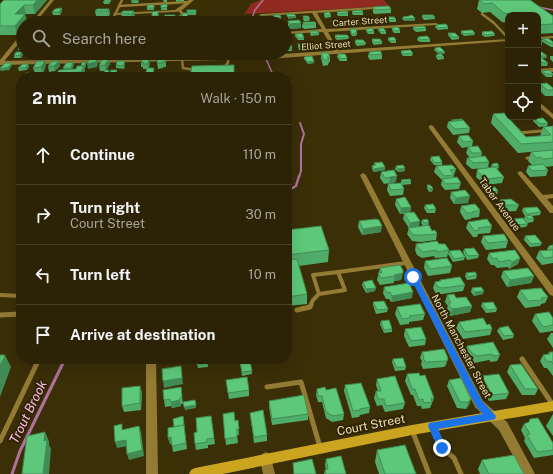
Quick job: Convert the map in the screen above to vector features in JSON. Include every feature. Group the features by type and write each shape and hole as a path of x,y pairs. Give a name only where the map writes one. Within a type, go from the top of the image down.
{"main road":[{"name":"Court Street","path":"195,474 266,458 432,426 553,405"}],"street":[{"path":"39,16 52,0"},
{"path":"115,14 179,10 190,1"},
{"path":"261,15 372,8"},
{"path":"314,12 336,52"},
{"name":"Carter Street","path":"292,33 436,24"},
{"path":"541,38 553,37"},
{"name":"Elliot Street","path":"292,55 505,39"},
{"path":"0,63 16,44"},
{"name":"Elliot Street","path":"0,63 128,60"},
{"path":"541,71 553,70"},
{"path":"541,106 553,116"},
{"name":"Taber Avenue","path":"430,127 553,293"},
{"path":"520,173 553,211"},
{"name":"North Manchester Street","path":"363,175 406,263 479,404 503,426 529,474"},
{"path":"541,198 553,196"},
{"path":"151,364 152,474"},
{"path":"266,458 269,474"}],"lane":[{"path":"115,14 122,0"},
{"path":"119,6 190,1"},
{"path":"179,10 182,13 181,16"},
{"path":"482,14 494,23 505,36"},
{"path":"182,60 182,64 186,70 200,71"},
{"path":"219,70 227,65 228,60"},
{"path":"519,136 516,133 553,130"},
{"path":"527,158 540,156"},
{"path":"319,294 313,275 406,263"},
{"path":"297,310 310,307 313,300 319,294 346,290 338,271"},
{"path":"0,295 16,296"},
{"path":"0,315 16,314"},
{"path":"522,359 553,405"},
{"path":"0,441 37,364"},
{"path":"267,387 301,382 320,448"},
{"path":"432,426 442,448 454,458 461,474"},
{"path":"412,430 429,474"}],"shaded area":[{"path":"261,0 384,0 389,6 244,14 251,4"}],"building":[{"path":"4,0 37,0 33,5 24,5 15,14 25,14 23,16 16,16 15,26 0,26 0,4"},
{"path":"105,0 110,0 109,2 103,2"},
{"path":"479,0 530,0 553,16 553,24 541,25 541,12 505,13 492,3 484,4"},
{"path":"167,4 167,7 161,8 161,5"},
{"path":"148,5 154,5 154,8 147,8"},
{"path":"389,6 391,9 375,10 373,7"},
{"path":"62,8 59,12 52,12 55,9"},
{"path":"97,9 109,9 108,11 95,11"},
{"path":"187,10 196,10 196,12 187,12"},
{"path":"362,10 363,12 354,13 352,11"},
{"path":"123,11 134,11 132,14 121,13"},
{"path":"158,11 158,16 152,16 152,12"},
{"path":"347,11 348,13 339,14 337,12"},
{"path":"329,12 331,15 325,15 324,13"},
{"path":"183,13 187,13 188,16 182,16"},
{"path":"286,14 294,14 296,16 292,16 287,16"},
{"path":"165,15 175,15 175,16"},
{"path":"412,15 415,18 405,19 403,17 409,16"},
{"path":"422,15 433,15 435,17 425,17"},
{"path":"303,16 308,16 310,18 304,18"},
{"path":"379,17 381,20 373,21 371,18"},
{"path":"386,17 394,17 396,19 388,20"},
{"path":"359,19 365,19 367,22 361,22"},
{"path":"299,20 301,23 292,24 292,21"},
{"path":"344,20 349,20 352,23 348,24"},
{"path":"331,21 336,21 338,23 332,24"},
{"path":"303,22 315,22 316,24 304,24"},
{"path":"446,24 448,27 438,28 436,25"},
{"path":"424,26 426,28 416,29 413,27"},
{"path":"392,27 398,27 400,30 395,31"},
{"path":"372,28 374,31 368,32 366,29"},
{"path":"379,28 383,28 386,31 381,32"},
{"path":"350,29 356,29 356,34 352,34"},
{"path":"472,30 475,33 464,34 461,31"},
{"path":"310,31 318,31 319,33 311,34"},
{"path":"492,31 495,34 485,35 482,32"},
{"path":"302,33 304,38 298,38 295,34"},
{"path":"448,33 455,33 459,37 453,37"},
{"path":"335,35 347,35 349,37 337,38"},
{"path":"427,36 430,39 420,40 418,37"},
{"path":"394,37 396,40 391,41 388,38"},
{"path":"548,38 553,42 553,44 542,39"},
{"path":"372,39 380,39 382,42 374,42"},
{"path":"355,40 363,40 366,43 357,43"},
{"path":"313,43 322,43 324,46 315,47"},
{"path":"340,43 347,43 349,46 342,46"},
{"path":"298,44 306,44 307,47 299,48"},
{"path":"440,47 445,52 439,52 435,48"},
{"path":"410,50 413,53 403,54 401,51"},
{"path":"380,51 382,54 371,55 369,52"},
{"path":"541,52 542,52 547,56 541,56"},
{"path":"321,53 328,53 330,57 327,57 329,60 324,60"},
{"path":"338,54 345,54 347,58 340,59"},
{"path":"441,54 444,57 439,57 436,55"},
{"path":"312,56 314,61 308,62 304,57"},
{"path":"541,58 548,63 541,62"},
{"path":"89,60 96,60 96,62 87,64"},
{"path":"102,60 108,60 105,65 99,66"},
{"path":"142,60 149,60 148,64 143,64 143,62 141,62"},
{"path":"158,60 165,60 165,62 157,63"},
{"path":"37,61 45,61 41,67 33,68"},
{"path":"52,61 59,61 54,66 48,66"},
{"path":"117,61 125,61 123,66 116,65"},
{"path":"73,62 71,68 63,68 66,63"},
{"path":"82,62 86,62 84,67 81,66"},
{"path":"5,63 12,63 8,67 0,69"},
{"path":"23,64 28,64 26,68 18,68"},
{"path":"234,65 234,72 191,72 192,66"},
{"path":"77,66 84,66 81,72 58,72 59,70 76,69"},
{"path":"147,68 154,68 153,72 146,72"},
{"path":"111,70 117,70 116,72 110,72"},
{"path":"549,70 553,74 546,74 542,71"},
{"path":"547,83 553,88 553,90 547,90 541,84"},
{"path":"504,113 505,120 510,120 526,137 551,135 543,127 553,126 553,142 521,144 493,114"},
{"path":"541,118 543,118 548,123 540,124 535,120 541,120"},
{"path":"463,120 470,128 455,129 448,122"},
{"path":"468,135 473,141 463,142 459,136"},
{"path":"478,146 482,153 472,153 468,147"},
{"path":"553,150 553,158 543,159 541,157 537,158 531,152"},
{"path":"439,156 442,162 434,163 431,157"},
{"path":"485,156 489,162 474,163 467,158"},
{"path":"382,162 385,167 374,169 372,166 376,165 374,163"},
{"path":"497,163 499,166 494,167 492,164"},
{"path":"543,164 548,170 532,171 528,166"},
{"path":"403,165 405,168 398,169 396,166"},
{"path":"452,165 456,169 450,170 454,175 444,176 436,166"},
{"path":"495,167 504,177 486,179 477,171 478,169"},
{"path":"394,170 397,176 385,178 381,172"},
{"path":"457,177 461,183 446,184 442,179"},
{"path":"410,179 411,181 403,182 401,180"},
{"path":"401,183 404,189 391,190 388,184"},
{"path":"427,185 430,185 433,188 430,189"},
{"path":"495,187 498,191 490,192 486,188"},
{"path":"465,190 470,196 456,198 451,192"},
{"path":"405,197 411,207 401,208 396,199"},
{"path":"511,199 519,205 504,205 500,200"},
{"path":"433,204 436,209 428,210 425,205"},
{"path":"475,204 480,210 472,212 473,213 467,213 461,206"},
{"path":"537,207 541,212 527,214 523,208"},
{"path":"414,212 420,221 410,223 404,213"},
{"path":"531,215 534,219 528,219 526,216"},
{"path":"523,218 528,224 516,225 512,219"},
{"path":"427,219 429,222 424,223 422,220"},
{"path":"487,219 492,226 478,228 479,230 475,231 468,222"},
{"path":"379,220 382,226 363,229 359,221"},
{"path":"429,225 432,231 435,230 437,234 413,235 408,228"},
{"path":"321,226 329,250 292,254 292,229"},
{"path":"504,234 508,241 488,243 483,236"},
{"path":"535,235 542,243 531,244 525,236"},
{"path":"437,241 439,244 445,244 449,250 423,252 416,244"},
{"path":"553,245 553,249 552,250 549,246"},
{"path":"474,248 479,255 468,256 464,249"},
{"path":"460,250 465,257 454,259 449,251"},
{"path":"515,250 520,258 512,262 510,260 499,262 497,258 493,259 489,253"},
{"path":"553,250 553,257 544,258 539,251"},
{"path":"447,258 452,266 430,269 425,261"},
{"path":"297,259 307,294 292,296 292,260"},
{"path":"400,265 403,273 394,275 395,276 381,278 378,273 382,273 380,268"},
{"path":"528,268 534,276 510,280 503,271"},
{"path":"475,272 477,275 468,277 466,273"},
{"path":"460,277 465,285 443,288 438,287 435,282 441,281 440,280"},
{"path":"372,280 376,288 366,289 363,282"},
{"path":"409,283 413,292 392,296 390,292 387,293 384,287"},
{"path":"481,287 484,291 475,292 472,288"},
{"path":"541,288 548,297 541,298 543,300 528,301 520,290"},
{"path":"454,294 456,298 466,297 472,306 452,309 448,303 451,303 447,295"},
{"path":"384,301 388,309 377,310 373,302"},
{"path":"493,302 497,309 487,310 482,303"},
{"path":"420,304 425,314 409,316 410,318 402,319 397,307"},
{"path":"549,312 553,318 553,325 543,327 535,314"},
{"path":"483,318 487,325 490,324 492,329 465,332 459,322"},
{"path":"389,320 392,329 384,330 381,321"},
{"path":"508,326 514,335 504,336 499,328"},
{"path":"421,327 426,339 411,341 405,329"},
{"path":"493,342 500,355 493,356 492,354 477,356 472,353 467,346"},
{"path":"444,349 448,358 447,361 425,362 422,352"},
{"path":"549,352 553,352 553,364 551,361 547,362 543,355 550,354"},
{"path":"0,355 5,355 0,367"},
{"path":"403,358 406,367 396,367 393,359"},
{"path":"240,364 251,364 252,371 242,372"},
{"path":"521,364 538,389 525,389 510,365"},
{"path":"181,366 182,378 163,381 162,369"},
{"path":"419,373 420,376 425,375 434,398 431,398 432,402 424,403 423,399 419,400 415,389 412,389 407,374"},
{"path":"499,374 509,393 492,395 482,376"},
{"path":"395,376 405,403 386,406 384,399 378,399 376,391 381,391 377,379"},
{"path":"247,377 249,390 228,393 226,380"},
{"path":"461,378 471,399 468,402 460,402 449,380"},
{"path":"361,383 370,407 353,411 345,385"},
{"path":"140,386 140,403 122,406 122,388"},
{"path":"181,387 182,397 180,400 171,402 170,399 164,400 163,390"},
{"path":"325,387 326,390 336,388 344,414 333,416 326,412 322,396 318,396 317,389"},
{"path":"304,395 308,414 272,419 269,401"},
{"path":"195,400 196,405 184,407 183,402"},
{"path":"263,410 267,435 254,437 250,413"},
{"path":"234,412 235,421 238,420 239,429 237,429 237,437 225,439 223,414"},
{"path":"183,416 184,425 174,427 173,419"},
{"path":"211,416 214,438 207,439 207,442 195,444 194,433 197,432 196,418"},
{"path":"538,418 553,443 553,450 537,452 527,435 530,434 524,424 529,422 530,419"},
{"path":"122,424 122,430 139,426 142,450 127,454 126,440 115,442 114,426"},
{"path":"184,425 186,443 172,446 171,437 168,438 168,428"},
{"path":"45,432 44,441 47,440 43,474 22,474 27,436"},
{"path":"405,445 416,474 385,474 377,450"},
{"path":"514,455 524,474 489,474 482,460"},
{"path":"341,456 346,474 326,474 325,470 328,469 326,459"},
{"path":"312,459 316,474 294,474 293,463"}],"waterway":[{"name":"Trout Brook","path":"253,16 255,10 263,0"},
{"path":"538,7 553,10"},
{"name":"Trout Brook","path":"266,60 272,72"},
{"name":"Trout Brook","path":"299,177 301,171 301,144 304,134 300,123"},
{"name":"Trout Brook","path":"292,188 296,186 299,176"},
{"name":"Trout Brook","path":"12,474 20,451 63,364"}],"route":[{"path":"413,277 479,404 492,416 432,426 442,448"}]}
